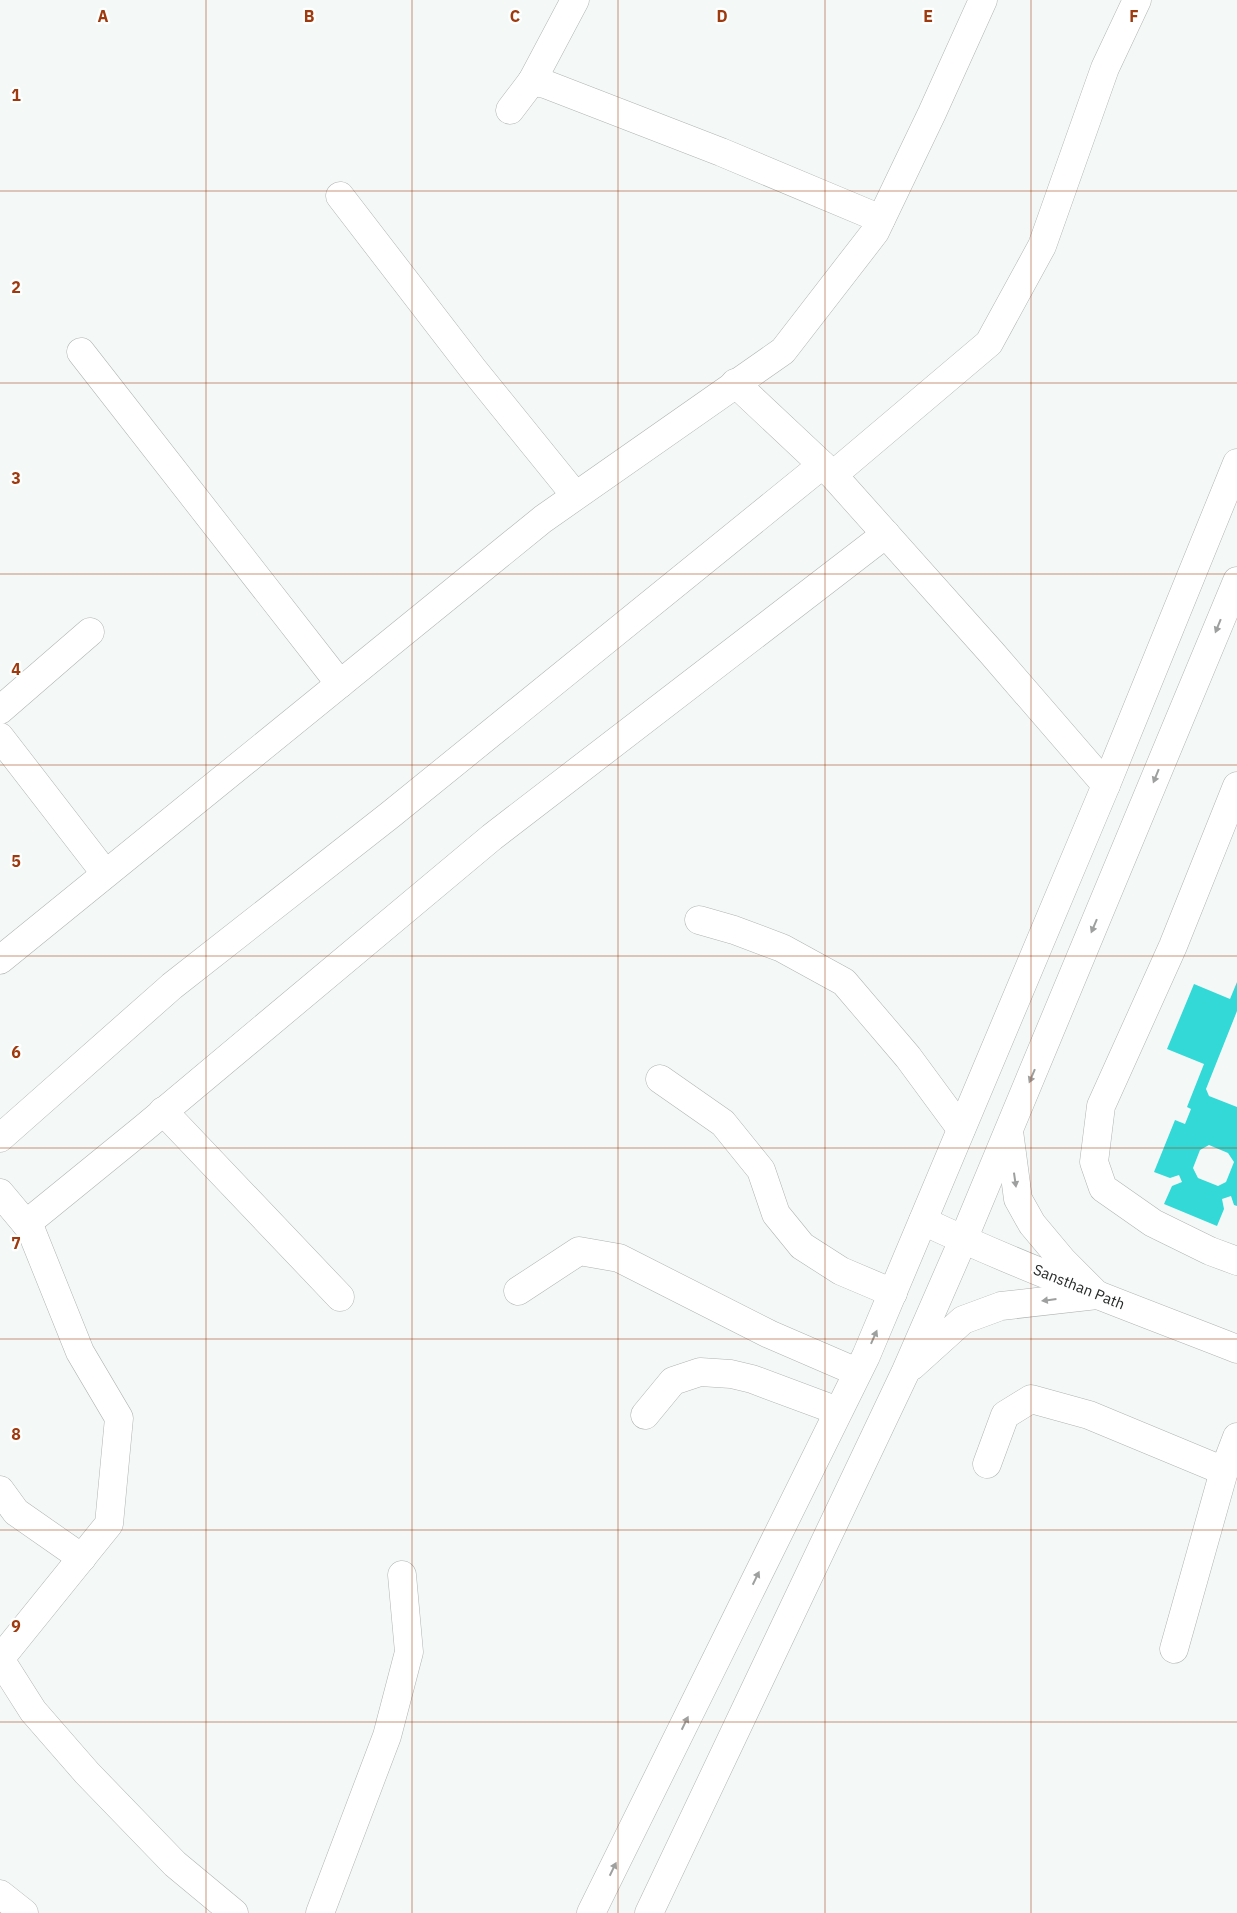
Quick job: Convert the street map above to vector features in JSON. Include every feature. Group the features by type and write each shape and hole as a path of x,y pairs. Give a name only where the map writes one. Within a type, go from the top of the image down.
{"street":[{"path":"510,110 532,81 575,0"},
{"path":"0,960 543,518 783,351 875,232 983,0"},
{"path":"0,1138 172,986 989,343 1042,246 1105,68 1137,0"},
{"path":"532,81 545,84 721,152 882,219"},
{"path":"340,196 473,369 575,495"},
{"path":"81,352 340,684"},
{"path":"735,384 828,470 1106,785"},
{"path":"591,1913 857,1372 893,1293 1106,785 1237,463"},
{"path":"26,1224 492,837 886,534"},
{"path":"650,1913 905,1373 963,1240 1237,580"},
{"path":"0,710 90,632"},
{"path":"0,737 105,873"},
{"path":"1237,786 1174,946 1100,1106 1094,1162 1103,1188 1153,1224 1210,1251 1237,1261"},
{"path":"699,920 734,930 782,948 844,982 908,1057 961,1129"},
{"path":"660,1079 723,1123 761,1170 776,1214 802,1246 841,1271 893,1293"},
{"path":"163,1111 340,1297"},
{"path":"1008,1131 1018,1199 1032,1224 1050,1246 1098,1295"},
{"path":"0,1193 31,1230 80,1352 120,1418 109,1524 0,1659 34,1711 87,1773 174,1864 234,1913"},
{"name":"Sansthan Path","path":"923,1221 963,1240 1098,1295 1237,1348"},
{"path":"518,1290 579,1250 619,1258 769,1334 857,1372"},
{"path":"905,1373 963,1320 1002,1306 1098,1295"},
{"path":"645,1415 673,1381 700,1372 731,1374 752,1379 838,1411"},
{"path":"987,1464 1005,1415 1031,1399 1089,1416 1224,1471"},
{"path":"1174,1649 1224,1471 1237,1437"},
{"path":"0,1490 16,1512 82,1558"},
{"path":"320,1913 387,1736 409,1652 402,1575"},
{"path":"0,1894 24,1913"}],"building":[{"path":"1237,982 1237,1011 1206,1089 1209,1096 1237,1107 1237,1206 1234,1205 1231,1196 1222,1199 1224,1209 1217,1226 1164,1204 1172,1186 1182,1182 1179,1175 1170,1178 1154,1172 1175,1120 1185,1124 1191,1109 1187,1107 1204,1064 1167,1049 1194,984 1230,999","holes":["1209,1145 1228,1153 1234,1162 1226,1182 1218,1186 1198,1178 1193,1168 1200,1150"]}]}
